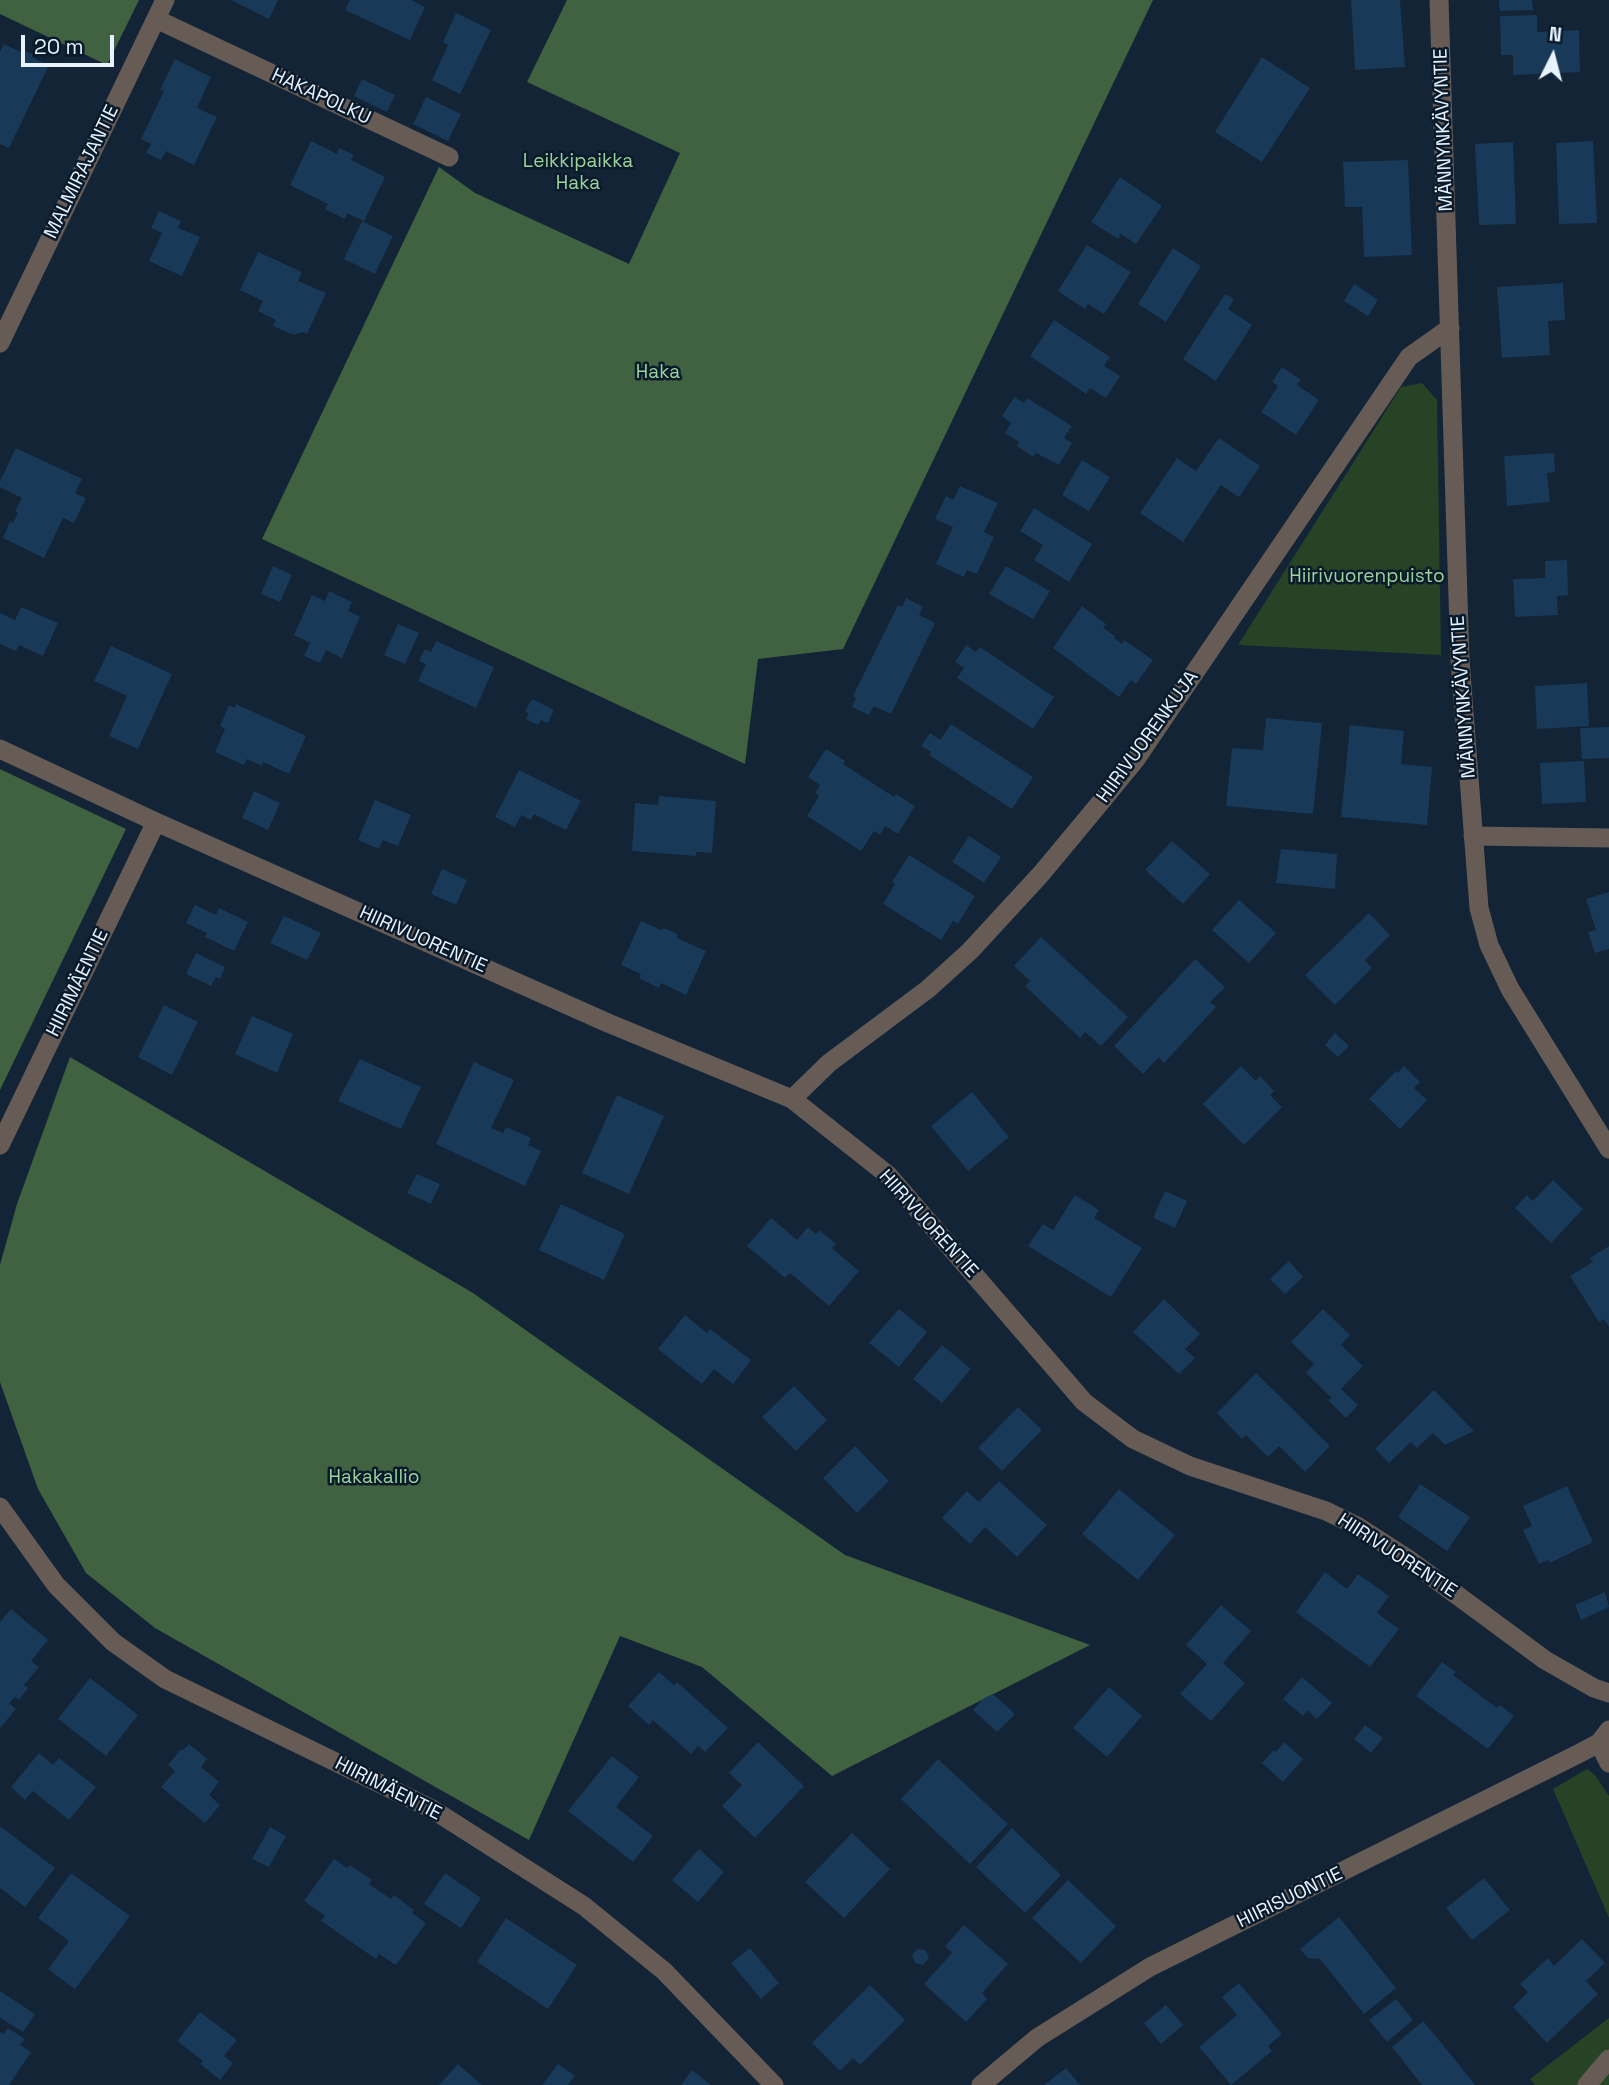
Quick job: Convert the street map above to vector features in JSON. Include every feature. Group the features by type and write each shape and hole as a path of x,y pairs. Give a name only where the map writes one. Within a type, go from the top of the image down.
{"street":[{"name":"MALMIRAJANTIE","path":"0,343 164,0"},
{"name":"MÄNNYNKÄVYNTIE","path":"1440,0 1460,660 1479,908 1489,944 1510,989 1609,1149"},
{"name":"HAKAPOLKU","path":"156,19 449,157"},
{"name":"HIIRIVUORENKUJA","path":"792,1099 829,1063 928,989 970,951 1041,874 1136,759 1409,357 1450,328"},
{"name":"HIIRIVUORENTIE","path":"0,749 156,822 608,1023 792,1099 888,1175 1084,1402 1133,1439 1190,1466 1326,1511 1357,1526 1408,1559 1545,1660 1594,1688 1609,1693"},
{"name":"HIIRIMÄENTIE","path":"0,1145 156,822"},
{"path":"1473,836 1609,838"},
{"name":"HIIRIMÄENTIE","path":"0,1507 56,1585 113,1643 166,1679 432,1810 584,1906 664,1971 774,2085"},
{"path":"1604,1736 1609,1763"},
{"name":"HIIRISUONTIE","path":"981,2085 1037,2038 1150,1967 1604,1736"},
{"path":"1587,2085 1609,2059"}],"green space":[{"path":"0,0 139,0 107,65 0,14"},
{"name":"Haka","path":"567,0 1153,0 843,649 758,659 745,764 262,539 439,167 475,193 629,264 680,153 527,82"},
{"name":"Hiirivuorenpuisto","path":"1422,383 1437,400 1441,655 1238,645 1401,387"},
{"path":"0,769 126,829 0,1090"},
{"name":"Hakakallio","path":"70,1057 473,1293 845,1555 1090,1645 832,1776 702,1667 620,1636 529,1840 155,1628 86,1573 38,1489 0,1382 0,1265 17,1204"},
{"path":"1587,1769 1595,1775 1609,1796 1609,1918 1553,1789"},
{"path":"1609,2018 1609,2085 1535,2085 1530,2079"}],"building":[{"path":"231,0 278,0 269,19"},
{"path":"350,0 411,0 425,7 410,40 345,10"},
{"path":"1351,0 1400,0 1405,67 1355,70"},
{"path":"1499,0 1532,0 1533,10 1500,11"},
{"path":"456,13 491,30 460,94 432,80 448,45 443,42"},
{"path":"1537,15 1537,32 1579,30 1580,72 1513,75 1513,55 1501,55 1500,16"},
{"path":"4,44 32,54 33,58 49,65 9,148 0,144 0,52"},
{"path":"1262,57 1310,88 1262,162 1215,132"},
{"path":"175,59 211,77 197,108 217,117 194,165 166,151 161,160 146,153 151,144 141,139 164,91 160,90"},
{"path":"362,79 395,95 387,112 354,96"},
{"path":"426,97 461,114 448,141 413,124"},
{"path":"311,141 337,154 339,148 354,155 351,160 385,177 364,221 347,213 345,219 325,209 328,204 290,185"},
{"path":"1593,141 1597,223 1559,224 1556,143"},
{"path":"1513,142 1516,224 1479,225 1475,144"},
{"path":"1408,160 1412,255 1364,257 1362,207 1345,207 1343,162"},
{"path":"1120,177 1162,206 1136,244 1121,234 1118,239 1091,222"},
{"path":"159,211 181,221 178,228 200,237 182,276 149,261 162,233 151,228"},
{"path":"362,221 393,236 375,274 344,259"},
{"path":"1087,245 1131,272 1104,314 1088,304 1085,309 1058,291"},
{"path":"1173,248 1201,266 1166,322 1138,304"},
{"path":"258,252 302,272 298,281 326,293 307,334 302,332 294,335 273,326 276,320 258,311 263,301 240,290"},
{"path":"1563,283 1565,320 1548,321 1550,355 1502,358 1497,287"},
{"path":"1354,284 1378,300 1368,316 1344,301"},
{"path":"1225,294 1234,299 1228,309 1252,325 1216,381 1183,359"},
{"path":"1054,320 1110,357 1104,366 1120,376 1106,398 1090,388 1086,394 1030,356"},
{"path":"1282,367 1301,380 1297,385 1319,400 1296,435 1261,412 1278,386 1272,382"},
{"path":"1014,397 1024,403 1027,398 1072,426 1064,438 1072,443 1059,465 1036,453 1033,457 1017,446 1019,442 1005,433 1011,423 1002,416"},
{"path":"1219,438 1260,466 1239,497 1221,485 1183,542 1140,513 1177,458 1196,471"},
{"path":"16,448 82,479 75,493 86,498 74,523 63,518 44,558 3,538 10,521 13,523 18,513 15,511 22,498 0,487 0,481"},
{"path":"1554,453 1555,472 1547,473 1550,502 1507,506 1504,456"},
{"path":"1082,460 1110,477 1089,511 1062,495"},
{"path":"960,486 998,503 984,532 994,537 977,574 967,570 964,577 936,564 953,527 935,519 946,496 953,500"},
{"path":"1034,508 1092,544 1069,582 1034,560 1043,545 1020,531"},
{"path":"1567,560 1568,595 1557,596 1558,615 1515,617 1513,579 1545,578 1545,561"},
{"path":"273,566 292,575 280,602 261,594"},
{"path":"1006,566 1050,591 1033,619 989,594"},
{"path":"329,591 352,602 348,611 360,617 342,658 326,650 320,663 304,656 310,643 294,635 312,595 325,601"},
{"path":"906,598 923,607 919,615 935,623 891,714 874,706 869,715 852,707 856,698 853,696 898,605 902,607"},
{"path":"1082,606 1106,624 1103,628 1115,636 1114,638 1122,644 1124,640 1153,660 1136,684 1131,680 1119,697 1053,648"},
{"path":"21,607 58,623 43,656 19,645 16,651 0,644 0,613 15,620"},
{"path":"398,624 419,633 405,664 384,655"},
{"path":"436,641 494,667 476,708 418,681 426,664 419,661 425,649 431,652"},
{"path":"966,645 976,652 980,647 1054,697 1033,729 957,678 964,668 955,662"},
{"path":"111,646 172,674 138,749 109,736 127,696 94,681"},
{"path":"1587,683 1589,726 1537,729 1535,686"},
{"path":"532,699 554,710 548,723 541,720 538,725 526,719 529,714 525,711"},
{"path":"236,704 306,736 289,774 263,762 262,766 247,759 244,765 215,752 225,729 220,726 229,705 235,708"},
{"path":"1266,718 1322,723 1313,814 1226,806 1232,748 1263,750"},
{"path":"951,724 1033,777 1012,809 929,755 931,752 921,746 930,733 940,740"},
{"path":"1350,725 1404,731 1401,764 1432,767 1427,825 1341,817"},
{"path":"1609,727 1609,758 1582,759 1580,728"},
{"path":"826,749 845,761 843,764 894,797 896,794 915,806 898,834 885,826 880,835 874,831 861,851 807,816 819,796 815,793 820,785 808,777"},
{"path":"1584,761 1586,802 1542,804 1540,763"},
{"path":"519,770 581,801 566,830 534,814 531,820 521,815 515,827 495,817"},
{"path":"254,791 280,803 268,830 242,818"},
{"path":"659,796 716,801 712,853 696,852 696,856 632,851 635,803 658,805"},
{"path":"375,800 411,815 398,846 383,840 379,849 358,840"},
{"path":"969,836 1001,857 984,883 952,862"},
{"path":"1172,841 1210,874 1183,904 1145,870"},
{"path":"1281,849 1337,854 1335,889 1276,883"},
{"path":"909,855 975,896 958,924 953,921 941,940 883,904 895,884 892,882"},
{"path":"442,869 467,880 456,905 431,894"},
{"path":"1609,892 1609,949 1595,953 1588,932 1596,930 1586,899"},
{"path":"1239,900 1276,933 1249,963 1212,930"},
{"path":"195,905 216,915 219,908 248,922 234,951 205,937 207,933 186,923"},
{"path":"1369,913 1390,935 1365,960 1372,968 1335,1005 1305,975"},
{"path":"284,916 321,933 307,960 270,943"},
{"path":"641,921 677,934 677,938 706,951 686,995 661,983 659,988 639,978 641,974 621,965"},
{"path":"1041,937 1128,1017 1101,1046 1085,1032 1080,1038 1025,986 1030,981 1014,966"},
{"path":"196,953 225,967 220,979 216,977 211,986 186,974"},
{"path":"1195,959 1225,987 1210,1002 1216,1007 1164,1063 1159,1057 1143,1074 1114,1046"},
{"path":"164,1005 198,1022 172,1075 138,1057"},
{"path":"252,1016 293,1034 277,1073 235,1054"},
{"path":"1335,1033 1349,1046 1338,1057 1325,1045"},
{"path":"360,1059 421,1087 401,1129 338,1101"},
{"path":"474,1062 514,1080 491,1128 503,1133 506,1127 531,1138 528,1145 541,1151 525,1186 436,1144"},
{"path":"1241,1066 1256,1081 1260,1076 1274,1091 1270,1095 1282,1107 1244,1145 1203,1104"},
{"path":"1404,1066 1420,1082 1414,1088 1427,1100 1400,1129 1369,1099"},
{"path":"972,1092 1009,1137 968,1171 931,1126"},
{"path":"617,1095 664,1116 629,1194 582,1173"},
{"path":"417,1174 440,1184 431,1204 407,1193"},
{"path":"1553,1180 1583,1209 1551,1243 1515,1208 1527,1195 1533,1201"},
{"path":"1165,1191 1187,1201 1175,1228 1153,1218"},
{"path":"1075,1195 1099,1210 1094,1218 1142,1248 1111,1297 1028,1246 1043,1224 1053,1230"},
{"path":"561,1204 625,1234 604,1280 539,1250"},
{"path":"771,1218 797,1240 808,1227 816,1234 819,1230 836,1244 832,1248 859,1271 829,1306 790,1273 785,1278 747,1246"},
{"path":"1609,1246 1609,1327 1604,1319 1599,1322 1570,1276 1593,1262 1590,1258"},
{"path":"1289,1261 1303,1277 1285,1294 1270,1279"},
{"path":"1164,1299 1200,1334 1185,1349 1195,1358 1179,1374 1133,1332"},
{"path":"899,1309 927,1332 899,1367 869,1343"},
{"path":"1323,1309 1350,1335 1341,1345 1363,1366 1341,1389 1358,1405 1346,1418 1328,1400 1332,1398 1306,1373 1314,1364 1291,1342"},
{"path":"685,1315 707,1333 710,1329 751,1360 733,1384 714,1369 702,1384 658,1349"},
{"path":"942,1345 971,1369 942,1403 913,1379"},
{"path":"1256,1373 1330,1446 1305,1472 1279,1446 1268,1457 1246,1435 1242,1439 1217,1413"},
{"path":"794,1386 827,1420 796,1451 762,1417"},
{"path":"1434,1390 1474,1431 1445,1445 1433,1433 1417,1448 1411,1442 1389,1463 1375,1449"},
{"path":"1018,1407 1042,1430 1002,1471 978,1448"},
{"path":"855,1446 889,1481 857,1513 823,1478"},
{"path":"999,1481 1047,1525 1017,1557 985,1527 970,1544 942,1518 967,1491 979,1502"},
{"path":"1420,1484 1470,1517 1447,1551 1398,1517"},
{"path":"1567,1486 1593,1542 1550,1563 1548,1560 1539,1564 1523,1530 1532,1526 1523,1506"},
{"path":"1119,1489 1175,1535 1138,1580 1082,1534"},
{"path":"1325,1572 1347,1589 1358,1574 1389,1596 1377,1613 1399,1629 1370,1667 1296,1612"},
{"path":"1605,1592 1609,1607 1581,1620 1575,1605"},
{"path":"1221,1605 1251,1631 1223,1663 1245,1683 1211,1721 1180,1694 1207,1664 1186,1645"},
{"path":"11,1609 48,1640 31,1661 39,1667 24,1685 28,1688 19,1700 15,1697 9,1703 16,1709 0,1728 0,1622"},
{"path":"1442,1662 1456,1672 1453,1675 1497,1708 1500,1705 1514,1716 1488,1749 1416,1696"},
{"path":"659,1672 674,1685 677,1682 728,1728 705,1752 698,1746 691,1754 653,1720 649,1725 628,1706"},
{"path":"1302,1677 1332,1703 1317,1719 1307,1710 1303,1716 1283,1699"},
{"path":"90,1678 138,1715 106,1756 58,1719"},
{"path":"1109,1687 1142,1716 1107,1757 1073,1728"},
{"path":"993,1694 1015,1714 997,1732 973,1710 984,1698"},
{"path":"1365,1725 1383,1738 1371,1753 1354,1739"},
{"path":"758,1742 804,1786 755,1838 722,1806 742,1785 729,1773"},
{"path":"1284,1742 1303,1759 1283,1782 1262,1763"},
{"path":"189,1744 207,1759 201,1767 219,1782 209,1795 220,1805 205,1823 161,1787 175,1771 168,1765 181,1749"},
{"path":"39,1753 53,1765 59,1758 96,1787 69,1820 33,1791 25,1800 11,1787"},
{"path":"612,1756 639,1777 616,1807 653,1836 633,1862 568,1811"},
{"path":"938,1759 1008,1824 970,1864 901,1799"},
{"path":"0,1826 55,1868 25,1907 0,1888"},
{"path":"270,1827 286,1836 269,1867 252,1859"},
{"path":"1012,1828 1061,1875 1025,1913 976,1867"},
{"path":"852,1833 890,1869 844,1918 805,1882"},
{"path":"699,1849 724,1872 698,1902 672,1880"},
{"path":"334,1859 347,1868 350,1865 372,1880 369,1884 391,1899 394,1895 426,1923 396,1965 379,1954 376,1959 321,1921 325,1916 304,1901"},
{"path":"71,1873 130,1916 75,1989 48,1969 69,1941 38,1918"},
{"path":"445,1873 481,1898 461,1928 424,1904"},
{"path":"1484,1878 1510,1910 1472,1940 1446,1908"},
{"path":"1068,1880 1116,1926 1081,1963 1032,1918"},
{"path":"1339,1917 1396,1988 1364,2014 1320,1959 1308,1958 1300,1949"},
{"path":"506,1918 577,1965 548,2009 477,1962"},
{"path":"964,1925 1008,1964 982,1993 987,1999 966,2022 924,1984 952,1953 945,1946"},
{"path":"1582,1939 1605,1963 1586,1981 1598,1994 1547,2043 1513,2007 1528,1992 1520,1984 1548,1958 1554,1966"},
{"path":"750,1948 779,1983 761,1999 731,1963"},
{"path":"917,1949 926,1950 929,1958 923,1965 915,1963 912,1955"},
{"path":"1239,1983 1282,2034 1268,2046 1272,2051 1231,2085 1199,2047 1237,2015 1222,1997"},
{"path":"870,1985 905,2020 860,2065 853,2058 840,2071 812,2043"},
{"path":"0,1991 35,2014 23,2032 0,2018"},
{"path":"1396,1999 1413,2020 1387,2042 1369,2020"},
{"path":"1166,2005 1183,2025 1161,2044 1144,2023"},
{"path":"200,2012 237,2040 224,2056 233,2063 220,2080 200,2064 203,2061 177,2041"},
{"path":"1423,2021 1475,2085 1422,2085 1392,2047"},
{"path":"8,2028 25,2039 20,2045 31,2052 9,2085 0,2085 0,2032 4,2034"},
{"path":"458,2064 482,2085 439,2085"},
{"path":"558,2064 575,2076 568,2085 542,2085"},
{"path":"1066,2068 1080,2085 1044,2085"},
{"path":"692,2070 711,2085 681,2085"}],"park label":[{"name":"Leikkipaikka Haka","path":"578,173"}]}
